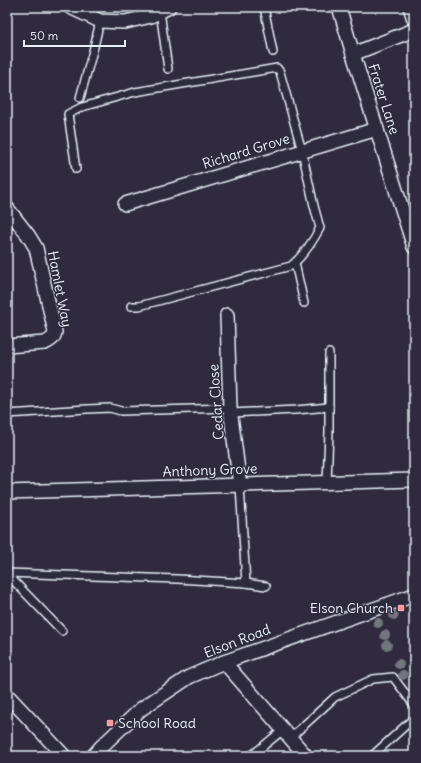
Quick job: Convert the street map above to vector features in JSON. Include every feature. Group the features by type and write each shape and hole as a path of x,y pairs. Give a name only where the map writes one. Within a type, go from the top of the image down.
{"street":[{"path":"70,7 100,21 125,22 151,16 165,9"},
{"name":"Frater Lane","path":"339,7 352,54 414,247"},
{"path":"410,7 414,19"},
{"path":"352,54 414,30"},
{"name":"Richard Grove","path":"125,204 377,129"},
{"name":"Hamlet Way","path":"7,208 32,240 36,248 55,332 51,340 46,343 7,346"},
{"name":"Cedar Close","path":"227,315 231,411 240,486"},
{"name":"Anthony Grove","path":"7,492 414,480"},
{"name":"Elson Road","path":"93,756 141,709 189,677 224,662 414,595"},
{"path":"224,662 306,756"},
{"path":"7,695 64,756"}],"lane":[{"path":"264,7 273,52"},
{"path":"165,9 168,69"},
{"path":"80,98 100,21"},
{"path":"76,169 68,114 82,107 135,92 277,68 280,72 302,151 320,228 308,250 291,266 139,306 131,306"},
{"path":"295,263 304,303"},
{"path":"327,483 329,352"},
{"path":"7,414 87,408 110,408 121,411 231,411 296,410 329,407"},
{"path":"240,486 246,583"},
{"path":"7,573 177,579 246,583 266,586"},
{"path":"7,573 62,631"},
{"path":"251,756 287,734 335,697 373,679 394,677 413,700"},
{"path":"372,756 414,718"}],"place":[{"name":"Elson Church","path":"401,608"},
{"name":"School Road","path":"110,723"}]}
